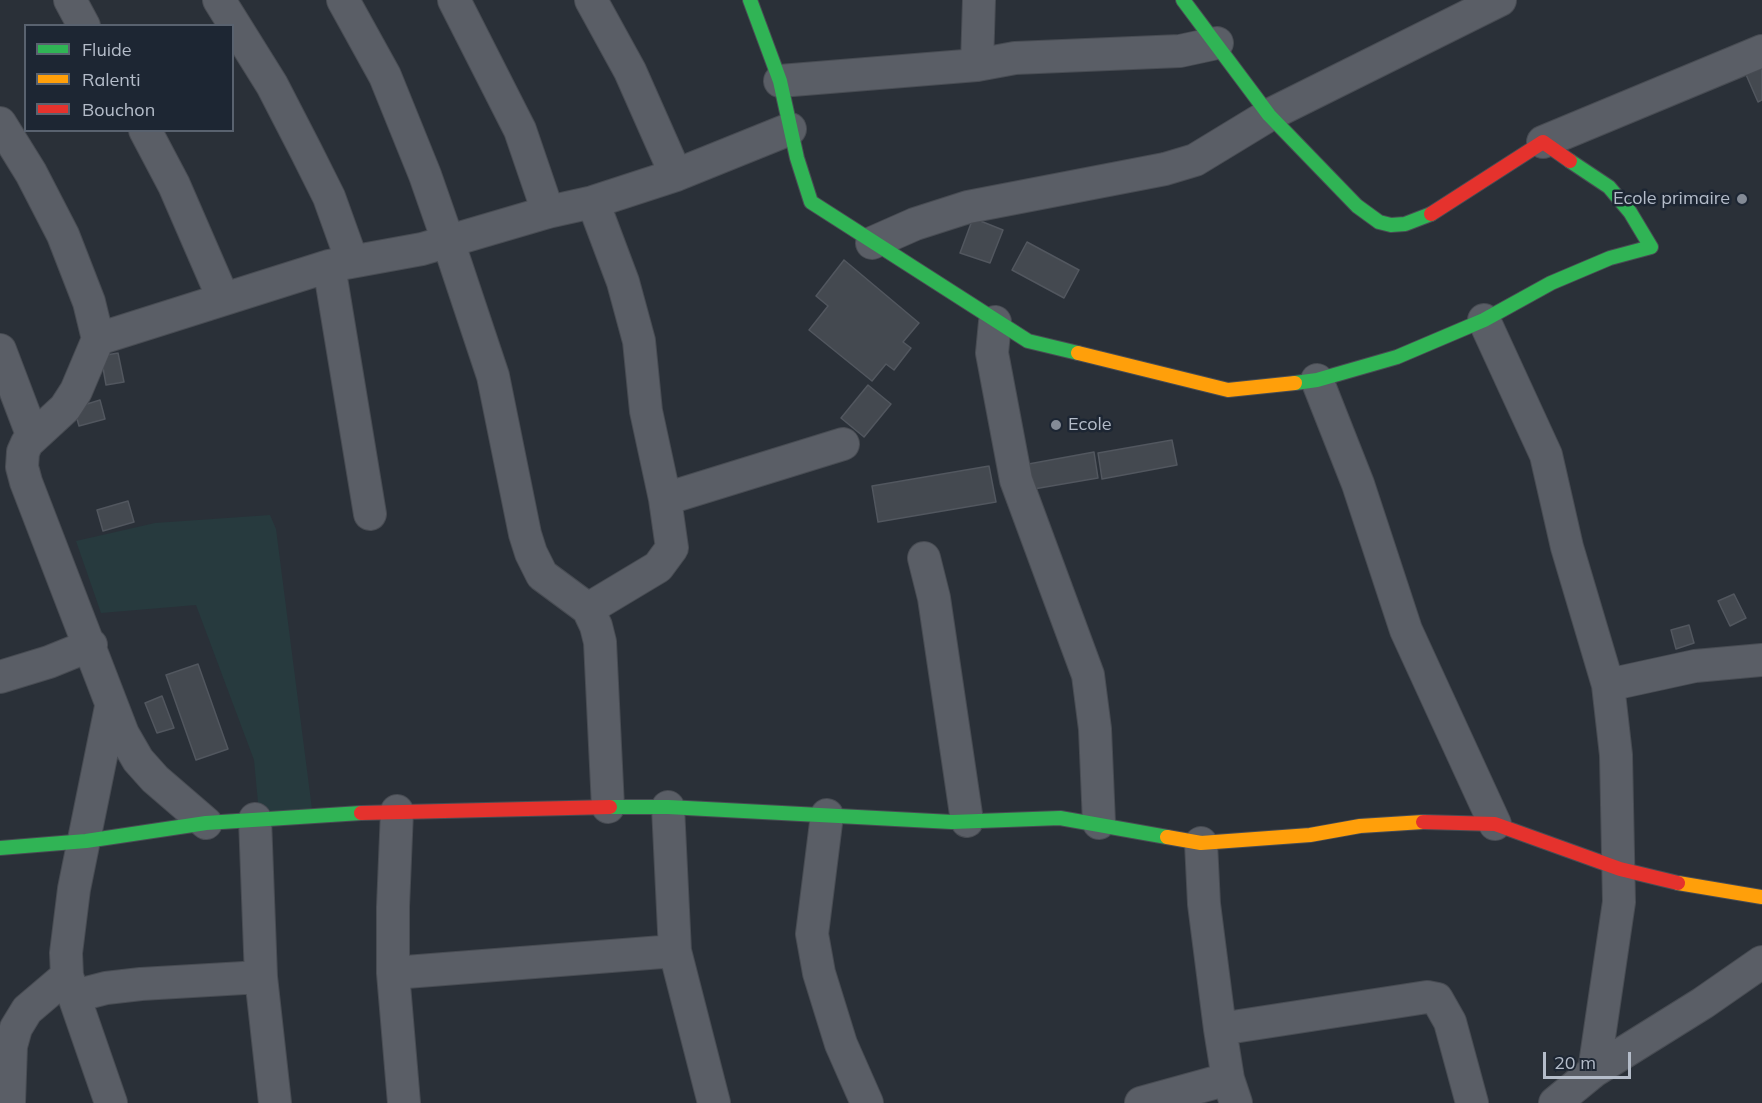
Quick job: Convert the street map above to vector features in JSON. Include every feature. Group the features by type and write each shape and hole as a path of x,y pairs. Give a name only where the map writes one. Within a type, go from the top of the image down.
{"street":[{"path":"70,0 83,24"},
{"path":"219,0 234,24"},
{"path":"343,0 385,76 426,175 493,376 525,534 531,553 542,575 588,609 600,642 608,807"},
{"path":"454,0 520,130 548,212"},
{"path":"591,0 630,71 676,175"},
{"path":"750,0 780,81 790,129 811,202 995,322 1028,341 1228,390 1317,380 1397,357 1484,320 1512,302 1551,283 1610,258 1651,247 1637,221 1609,187 1543,142"},
{"path":"977,65 979,0"},
{"path":"1183,0 1269,115 1357,206 1379,222 1391,225 1421,219 1454,203 1543,142 1645,97 1762,51"},
{"path":"872,243 915,224 968,207 1185,164 1201,157 1269,115 1500,0"},
{"path":"234,24 272,85 329,197 340,264 370,514"},
{"path":"780,81 977,65 1015,58 1180,51 1217,43"},
{"path":"0,123 31,173 63,235 89,302 98,339 76,391 65,408 50,425 19,450"},
{"path":"98,339 223,298 340,264 422,249 548,212 593,202 676,175 790,129"},
{"path":"146,132 174,185 223,298"},
{"path":"588,609 658,567 672,548 665,499 646,411 639,341 633,313 593,202"},
{"path":"1484,320 1546,455 1570,558 1608,685 1616,755 1620,869 1615,932 1594,1071"},
{"path":"995,322 992,353 1016,480 1088,675 1095,720 1099,823"},
{"path":"0,350 26,482 91,645 111,706 138,760 155,779 206,823"},
{"path":"1317,380 1358,484 1406,630 1495,824"},
{"path":"665,499 843,444"},
{"path":"924,558 939,632 967,821"},
{"path":"0,677 91,645"},
{"path":"1608,685 1695,666 1762,660"},
{"path":"111,706 86,841 74,889 66,953 71,986 111,1103"},
{"path":"0,848 86,841 206,823 255,819 397,811 608,807 668,807 967,821 1059,818 1099,823 1201,843 1310,835 1360,826 1445,821 1495,824 1620,869 1661,880 1762,897"},
{"path":"668,807 675,951 712,1103"},
{"path":"397,811 393,973 404,1103"},
{"path":"827,815 812,934 819,973 842,1044 867,1103"},
{"path":"255,819 261,977 275,1103"},
{"path":"1141,1103 1232,1091 1220,1029 1204,904 1201,843"},
{"path":"393,973 675,951"},
{"path":"1555,1103 1594,1071 1703,1003 1762,962"},
{"path":"9,1103 11,1046 8,1026 27,1010 71,986 106,988 261,977"},
{"path":"1220,1029 1427,997 1437,999 1450,1022 1472,1103"}],"green space":[{"path":"270,515 276,529 312,809 259,813 254,760 196,605 101,613 76,541 155,523"}],"building":[{"path":"1762,62 1762,100 1758,102 1744,70"},
{"path":"973,218 1003,230 990,263 960,253"},
{"path":"1027,242 1079,270 1064,298 1012,270"},
{"path":"844,260 919,323 903,342 911,348 894,370 886,364 872,381 809,330 828,306 816,296"},
{"path":"118,353 124,382 106,385 101,356"},
{"path":"868,385 891,404 864,437 841,418"},
{"path":"100,400 105,419 79,426 74,408"},
{"path":"1172,440 1177,465 1102,479 1098,453"},
{"path":"1094,452 1098,478 1028,490 1023,465"},
{"path":"989,466 996,502 878,522 872,486"},
{"path":"128,501 134,522 103,531 97,510"},
{"path":"1734,594 1746,618 1730,626 1718,601"},
{"path":"1689,625 1694,643 1676,649 1671,630"},
{"path":"198,664 228,749 196,760 166,675"},
{"path":"162,696 174,728 157,733 145,703"}],"traffic: fast":[{"path":"750,0 780,81 797,158 811,202 1028,341 1078,353"},
{"path":"1183,0 1269,115 1357,206 1379,222 1391,225 1405,224 1431,214"},
{"path":"1295,383 1317,380 1397,357 1484,320 1551,283 1610,258 1651,247 1630,212 1609,187 1570,161"},
{"path":"610,807 668,807 952,822 1060,818 1167,837"},
{"path":"0,848 86,841 206,823 361,813"}],"traffic: slow":[{"path":"1078,353 1228,390 1295,383"},
{"path":"1167,837 1201,843 1310,835 1360,826 1423,822"},
{"path":"1678,883 1762,897"}],"traffic: jam":[{"path":"1431,214 1543,142 1570,161"},
{"path":"361,813 610,807"},
{"path":"1423,822 1495,824 1620,869 1678,883"}],"place":[{"name":"Ecole primaire","path":"1742,199"},
{"name":"Ecole","path":"1056,425"}]}
